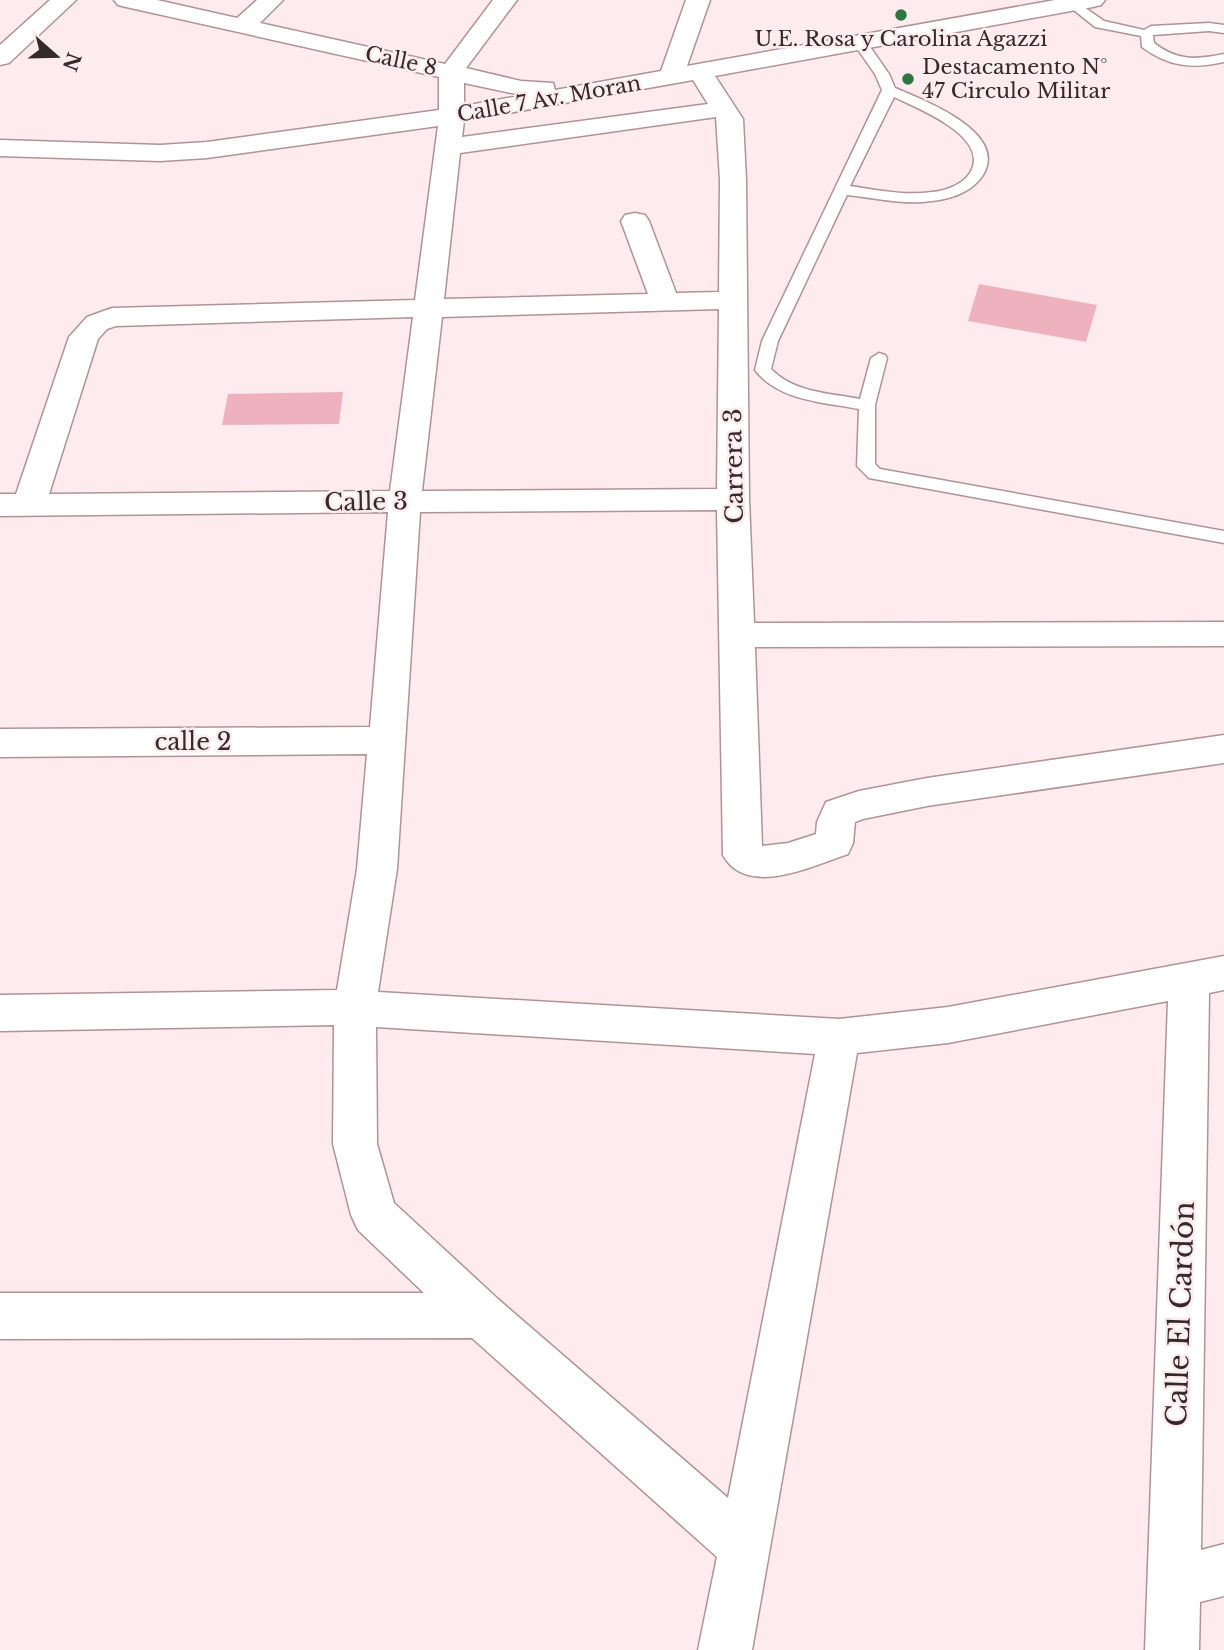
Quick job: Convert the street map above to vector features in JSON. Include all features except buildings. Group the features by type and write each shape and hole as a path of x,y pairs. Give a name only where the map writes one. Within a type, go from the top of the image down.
{"street":[{"path":"0,58 64,0"},
{"name":"Calle 8","path":"126,0 537,89 683,70"},
{"path":"241,27 271,0"},
{"path":"505,0 451,72 450,131 426,310 405,501 377,869 355,1007 355,1144 374,1215 481,1315 745,1547"},
{"path":"683,70 698,0"},
{"name":"Calle 7 Av. Moran","path":"0,148 160,153 450,131 683,70 861,44 1080,1"},
{"name":"Carrera 3","path":"683,70 730,119 733,180 733,499 743,855 756,862 774,861 834,843 836,822 841,812 859,805 927,792 1224,749"},
{"path":"450,131 723,109"},
{"path":"635,221 665,303"},
{"path":"15,505 84,337 97,323 112,317 733,300"},
{"name":"Calle 3","path":"15,505 733,499"},
{"path":"738,635 1224,634"},
{"name":"calle 2","path":"0,743 387,740"},
{"path":"0,1013 355,1007 422,1014 839,1037 948,1025 1207,976"},
{"name":"Calle El Cardón","path":"1172,1650 1173,1583 1207,976"},
{"path":"725,1650 839,1037"},
{"path":"0,1316 481,1315"},
{"path":"1173,1583 1224,1570"}],"lane":[{"path":"1080,1 1100,24 1147,34"},
{"path":"1224,29 1176,28 1151,30 1147,34 1147,44 1161,55 1195,65 1224,58"},
{"path":"843,190 918,197 946,195 963,187 977,173 982,156 976,140 931,108 889,90 882,74 861,44"},
{"path":"867,405 787,389 772,382 763,370 769,341 889,90"},
{"path":"879,358 867,405 866,466 875,474 1224,537"}],"shaded area":[{"path":"979,284 1097,305 1086,342 968,321"},
{"path":"343,392 339,424 222,425 228,394"}],"place":[{"name":"U.E. Rosa y Carolina Agazzi","path":"901,15"},
{"name":"Destacamento N° 47 Circulo Militar","path":"908,79"}]}
